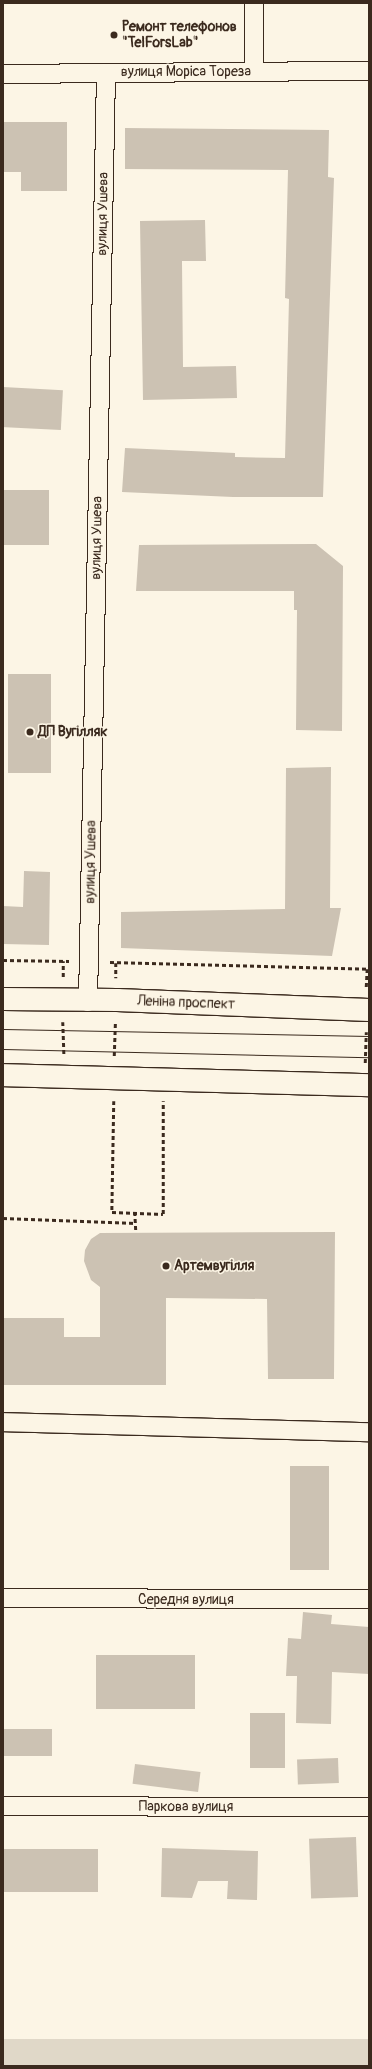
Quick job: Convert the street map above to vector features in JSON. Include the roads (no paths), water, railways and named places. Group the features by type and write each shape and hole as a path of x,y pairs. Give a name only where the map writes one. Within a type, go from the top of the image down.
{"main road":[{"name":"Леніна проспект","path":"3,999 88,1002 117,1000 369,1010"},
{"path":"3,1075 369,1085"}],"street":[{"path":"254,3 254,72"},
{"name":"вулиця Моріса Тореза","path":"3,74 369,71"},
{"name":"вулиця Ушева","path":"88,1002 90,962 106,73"},
{"path":"3,1422 369,1432"},
{"name":"Середня вулиця","path":"3,1598 369,1599"},
{"name":"Паркова вулиця","path":"3,1806 369,1807"}],"tram line":[{"path":"3,1029 369,1036"},
{"path":"3,1049 369,1057"}],"place":[{"name":"Ремонт телефонов \"TelForsLab\"","path":"114,35"},
{"name":"ДП Вугілляк","path":"30,732"},
{"name":"Артемвугілля","path":"166,1266"}]}
